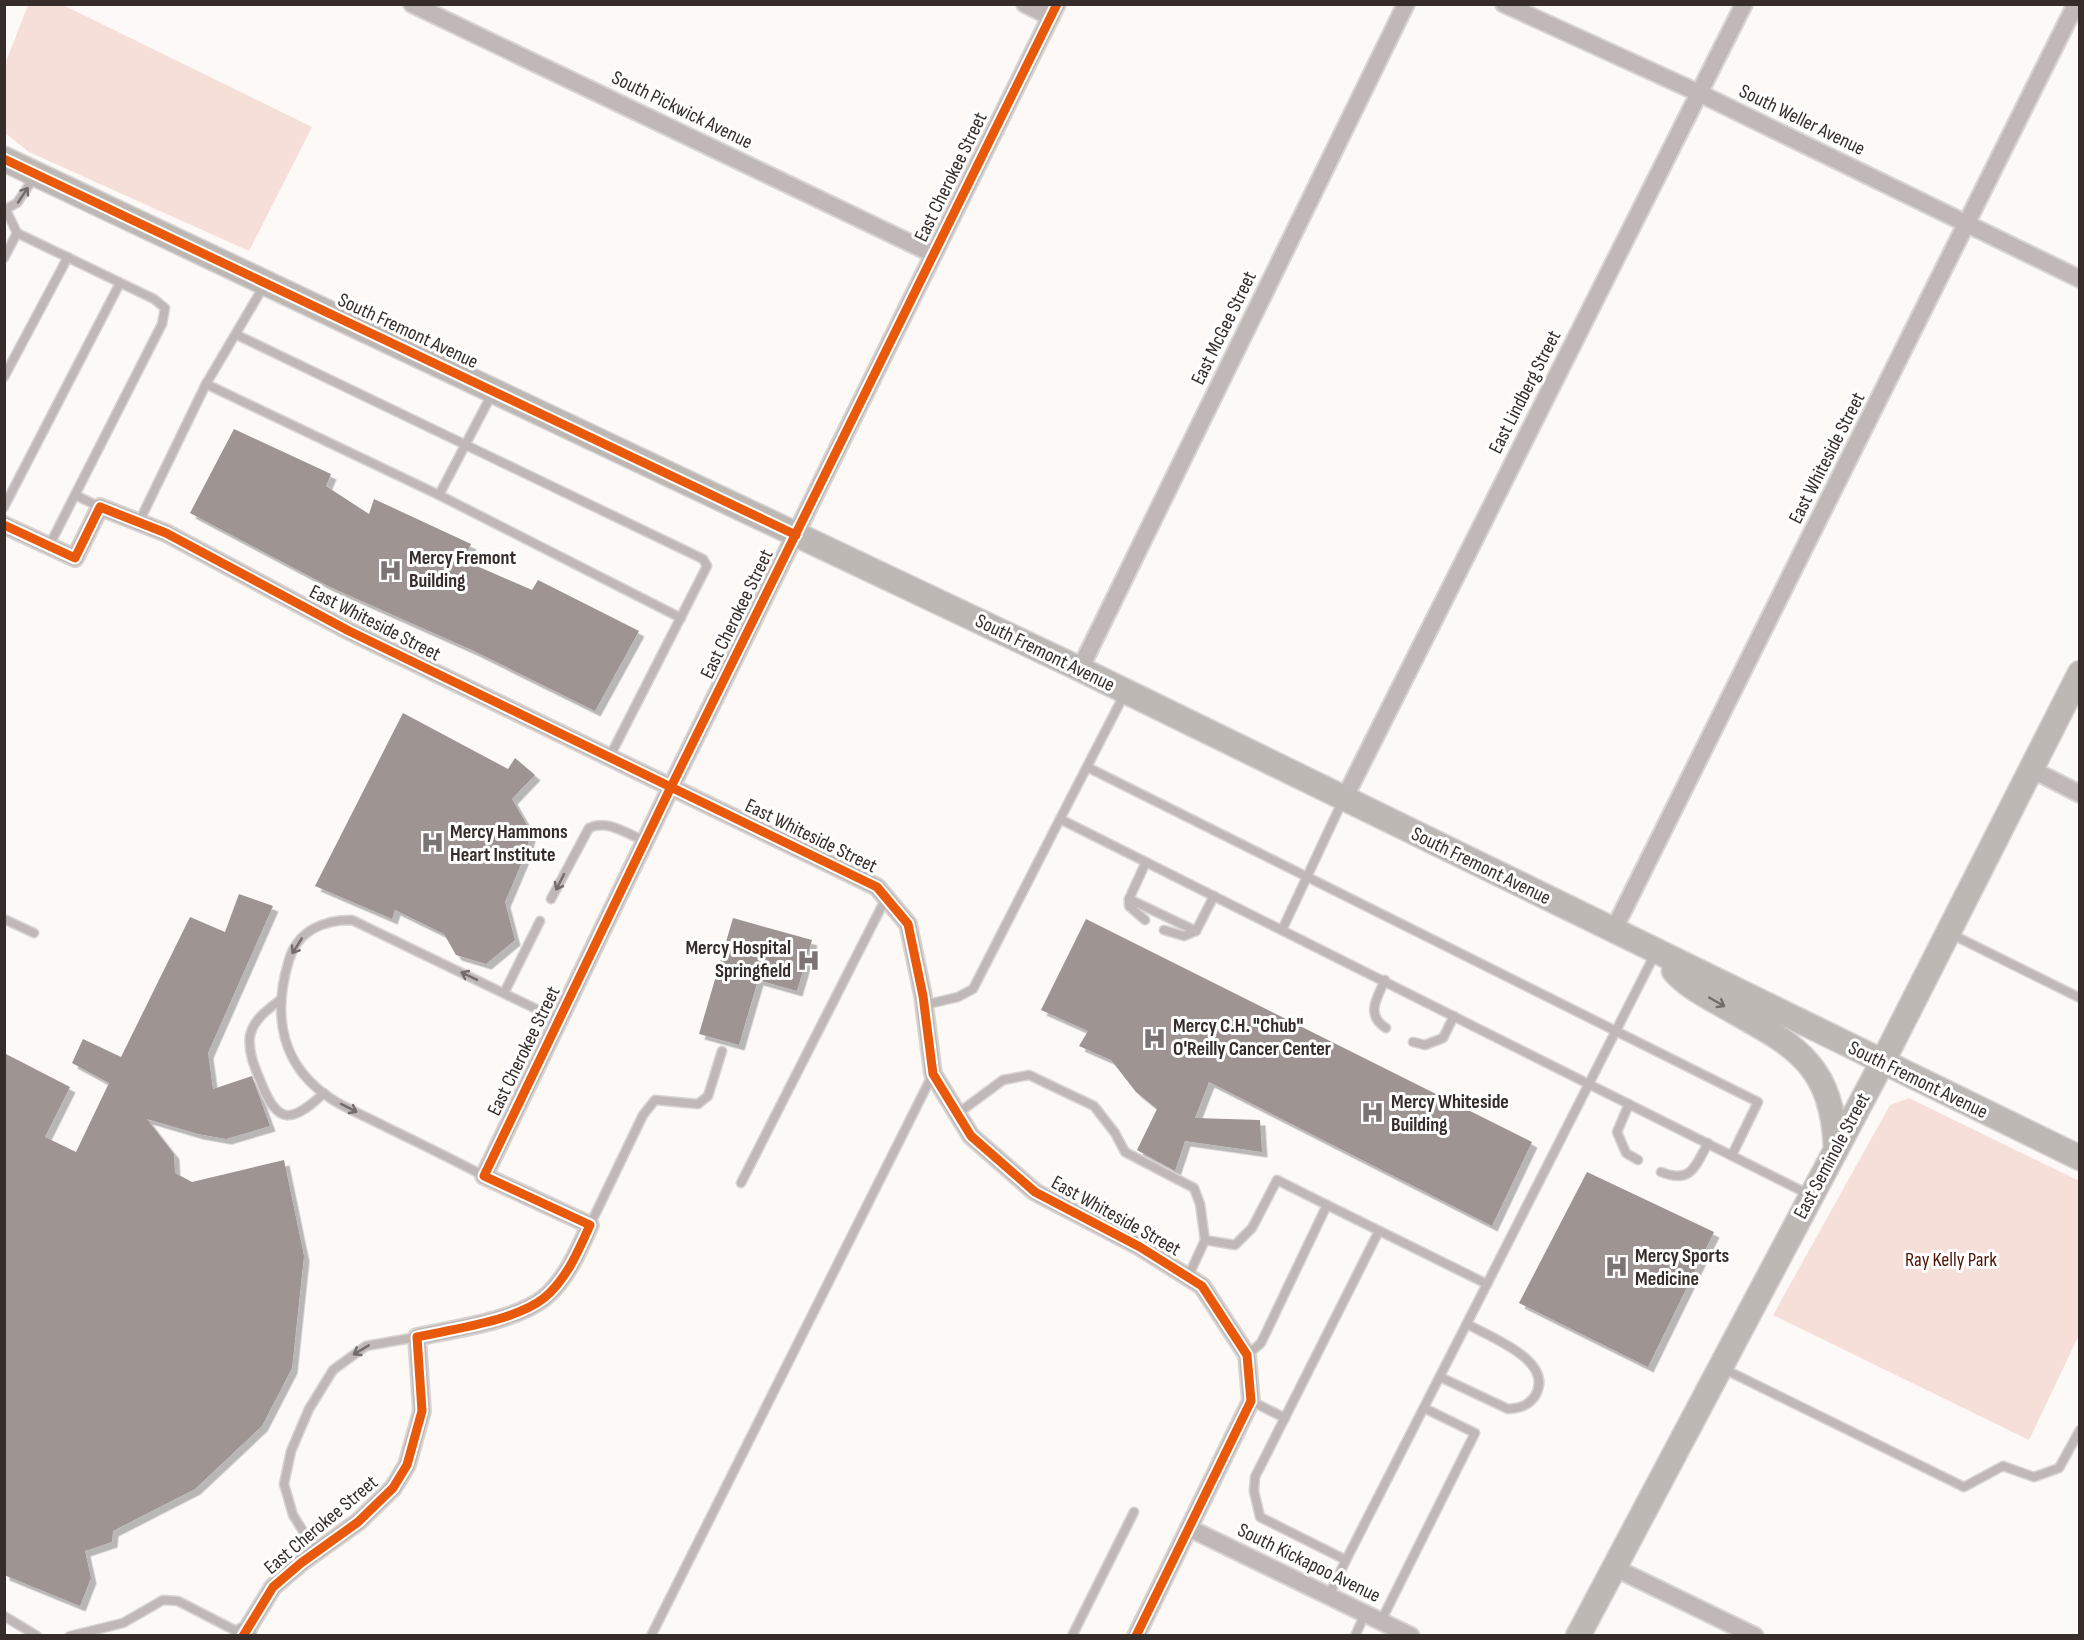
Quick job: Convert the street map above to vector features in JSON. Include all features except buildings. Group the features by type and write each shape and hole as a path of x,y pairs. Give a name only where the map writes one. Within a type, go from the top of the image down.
{"main road":[{"name":"South Fremont Avenue","path":"4,159 1080,669 2079,1158"},
{"name":"East Seminole Street","path":"1578,1635 1882,1063 2079,673"},
{"path":"1656,952 1680,978 1781,1039 1809,1063 1828,1096 1834,1118 1836,1149"}],"street":[{"name":"South Pickwick Avenue","path":"412,4 933,254"},
{"path":"1025,4 1054,11"},
{"name":"East McGee Street","path":"1080,669 1406,4"},
{"name":"South Weller Avenue","path":"1504,4 1700,93 2079,279"},
{"name":"East Lindberg Street","path":"1344,799 1744,4"},
{"name":"East Whiteside Street","path":"1613,931 2076,4"},
{"name":"East Cherokee Street","path":"484,1176 670,789 1054,11"},
{"path":"4,525 75,558 100,507"},
{"name":"East Whiteside Street","path":"100,507 138,524 166,533 349,631 670,789 877,887 908,924 924,1005 933,1074 971,1137 1035,1192 1140,1247 1202,1286 1247,1355 1251,1401"},
{"path":"2031,770 2079,794"},
{"path":"417,1337 499,1320 544,1298 572,1264 590,1225 484,1176"},
{"name":"East Cherokee Street","path":"244,1635 273,1587 358,1522 393,1488 407,1465 422,1411 417,1337"},
{"path":"1136,1635 1251,1401"},
{"name":"South Kickapoo Avenue","path":"1189,1528 1411,1635"},
{"path":"1613,1567 1755,1635"}],"lane":[{"path":"36,174 17,203 5,210 18,233 120,283 165,308 162,324 49,546"},
{"path":"4,258 18,233"},
{"path":"4,377 68,257"},
{"path":"4,507 120,283"},
{"path":"138,524 206,384 237,336 265,283"},
{"path":"237,336 703,559 707,566 609,758"},
{"path":"206,384 439,495 681,618"},
{"path":"439,495 494,392"},
{"path":"75,495 100,507"},
{"path":"924,1005 958,997 973,988 1125,692"},
{"path":"1087,767 1758,1102 1732,1155"},
{"path":"1282,930 1344,799"},
{"path":"1060,819 1811,1195"},
{"path":"551,899 589,828 599,824 609,826 645,841"},
{"path":"1145,920 1129,906 1129,899 1146,862"},
{"path":"1164,930 1184,936 1196,931 1214,896"},
{"path":"741,1183 886,898"},
{"path":"1129,899 1196,931"},
{"path":"4,919 34,933"},
{"path":"484,1176 324,1093 311,1083 291,1054 282,1030 279,1001 289,958 298,942 310,929 333,920 352,920 559,1020"},
{"path":"504,993 540,921"},
{"path":"1949,933 2079,998"},
{"path":"1329,1595 1656,952"},
{"path":"1385,980 1374,1005 1373,1016 1377,1023 1386,1028"},
{"path":"279,1001 260,1015 250,1035 251,1058 269,1104 280,1114 294,1116 308,1108 324,1093"},
{"path":"1413,1042 1425,1045 1443,1038 1454,1016"},
{"path":"590,1225 643,1115 655,1100 698,1104 708,1096 722,1051"},
{"path":"651,1635 933,1074"},
{"path":"957,1114 1003,1080 1029,1075 1094,1106 1115,1133 1125,1152 1194,1188 1200,1204 1205,1240 1188,1277"},
{"path":"1629,1104 1617,1132 1626,1153 1638,1160"},
{"path":"1661,1172 1673,1177 1684,1177 1694,1169 1708,1143"},
{"path":"1205,1240 1235,1245 1252,1228 1277,1180 1486,1284"},
{"path":"1247,1355 1262,1343 1327,1205"},
{"path":"1346,1560 1260,1517 1254,1491 1255,1477 1379,1231"},
{"path":"1440,1377 1508,1409 1519,1408 1529,1403 1537,1393 1540,1380 1536,1368 1529,1359 1467,1324"},
{"path":"316,1552 293,1515 284,1484 291,1451 309,1409 333,1370 366,1346 417,1337"},
{"path":"1720,1367 1964,1486 2003,1466 2034,1477 2059,1468 2079,1430"},
{"path":"1251,1401 1285,1418"},
{"path":"1381,1621 1475,1433 1424,1407"},
{"path":"1072,1635 1134,1512"},
{"path":"70,1635 123,1623 163,1600 178,1601 244,1635"},
{"path":"1354,1635 1365,1614"},
{"path":"4,1616 37,1635"}],"green space":[{"path":"28,5 63,5 312,127 249,251 29,152 5,133 5,64"},
{"name":"Ray Kelly Park","path":"1909,1098 2079,1181 2079,1335 2029,1440 1773,1315 1890,1105"}],"cycle path":[{"path":"243,1636 273,1587 301,1563 358,1522 393,1488 407,1465 422,1411 417,1337 483,1323 532,1306 559,1283 576,1254 590,1225 484,1176 670,789 1057,4"},
{"path":"4,159 796,535"},
{"path":"4,525 75,558 100,507 166,533 349,631 877,887 908,924 923,996 933,1074 971,1136 1035,1192 1140,1247 1202,1286 1247,1355 1251,1401 1136,1636"}],"place":[{"name":"Mercy Fremont Building","path":"391,570"},
{"name":"Mercy Hammons Heart Institute","path":"432,843"},
{"name":"Mercy Hospital Springfield","path":"809,960"},
{"name":"Mercy C.H. \"Chub\" O'Reilly Cancer Center","path":"1155,1038"},
{"name":"Mercy Whiteside Building","path":"1373,1113"},
{"name":"Mercy Sports Medicine","path":"1617,1267"}]}
